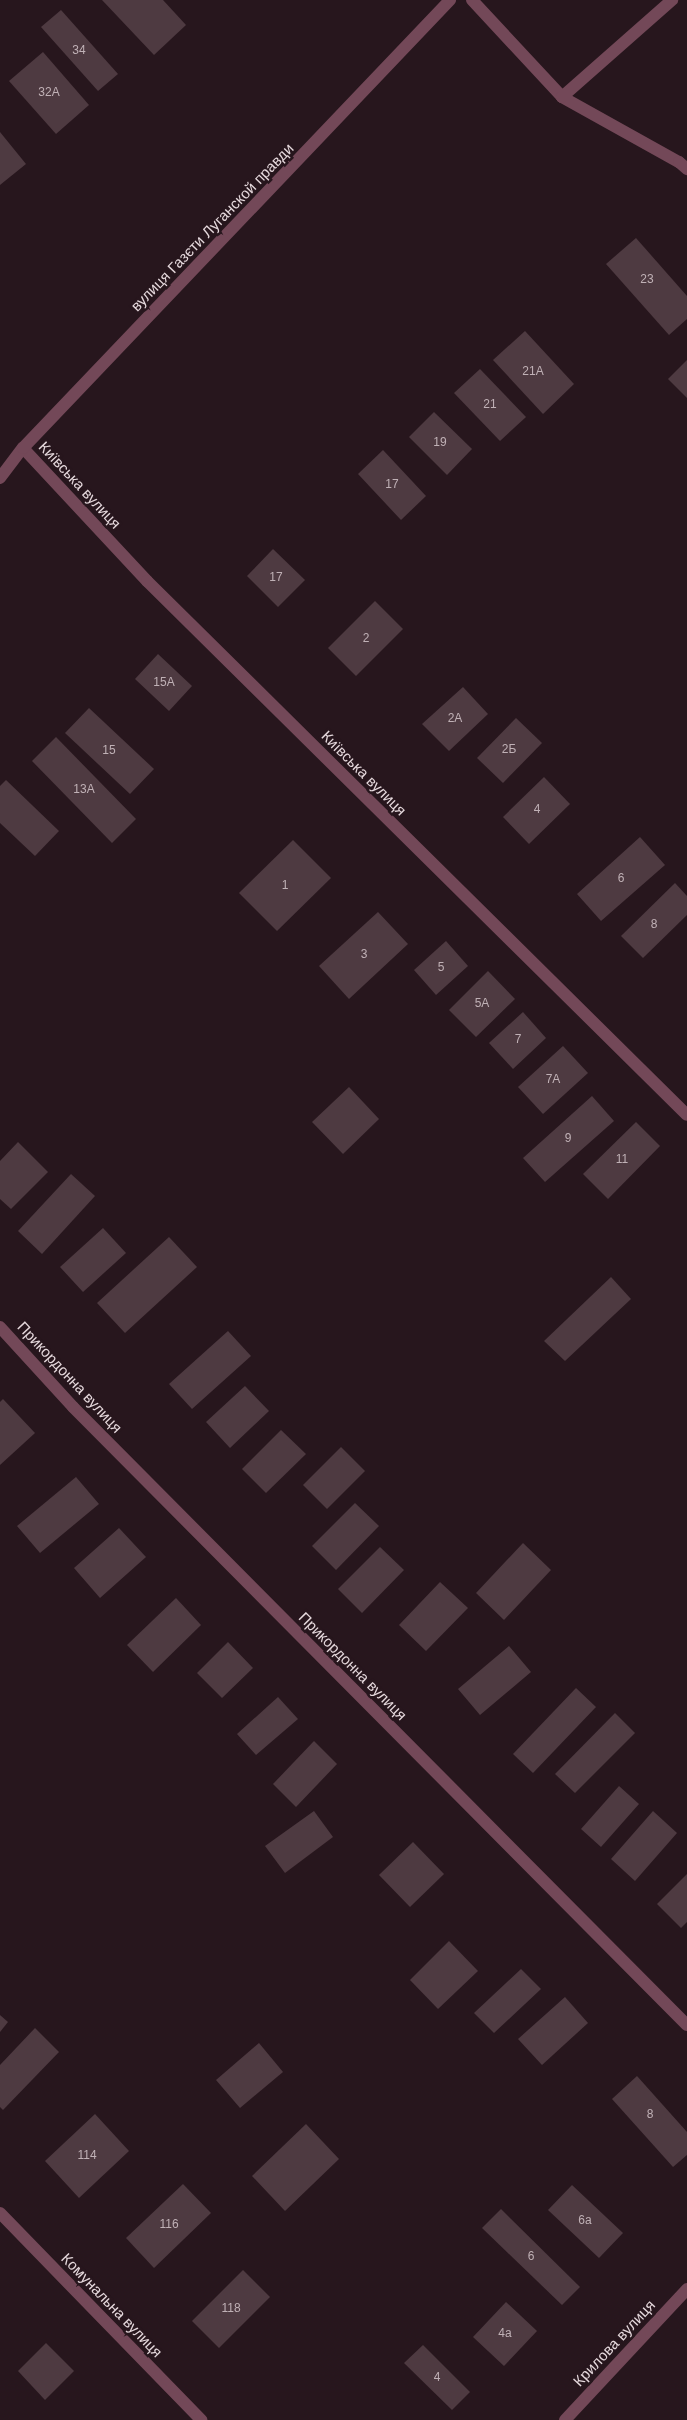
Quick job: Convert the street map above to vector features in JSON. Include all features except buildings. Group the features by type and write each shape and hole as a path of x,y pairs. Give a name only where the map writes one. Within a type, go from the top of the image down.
{"street":[{"name":"вулиця Газєти Луганской правди","path":"0,478 23,448 450,0"},
{"path":"472,0 562,97 683,166"},
{"path":"562,97 672,0"},
{"name":"Київська вулиця","path":"23,448 147,581 687,1115"},
{"name":"Прикордонна вулиця","path":"0,1327 87,1421 687,2025"},
{"name":"Комунальна вулиця","path":"0,2213 200,2420"},
{"name":"Крилова вулиця","path":"565,2420 687,2289"}]}
